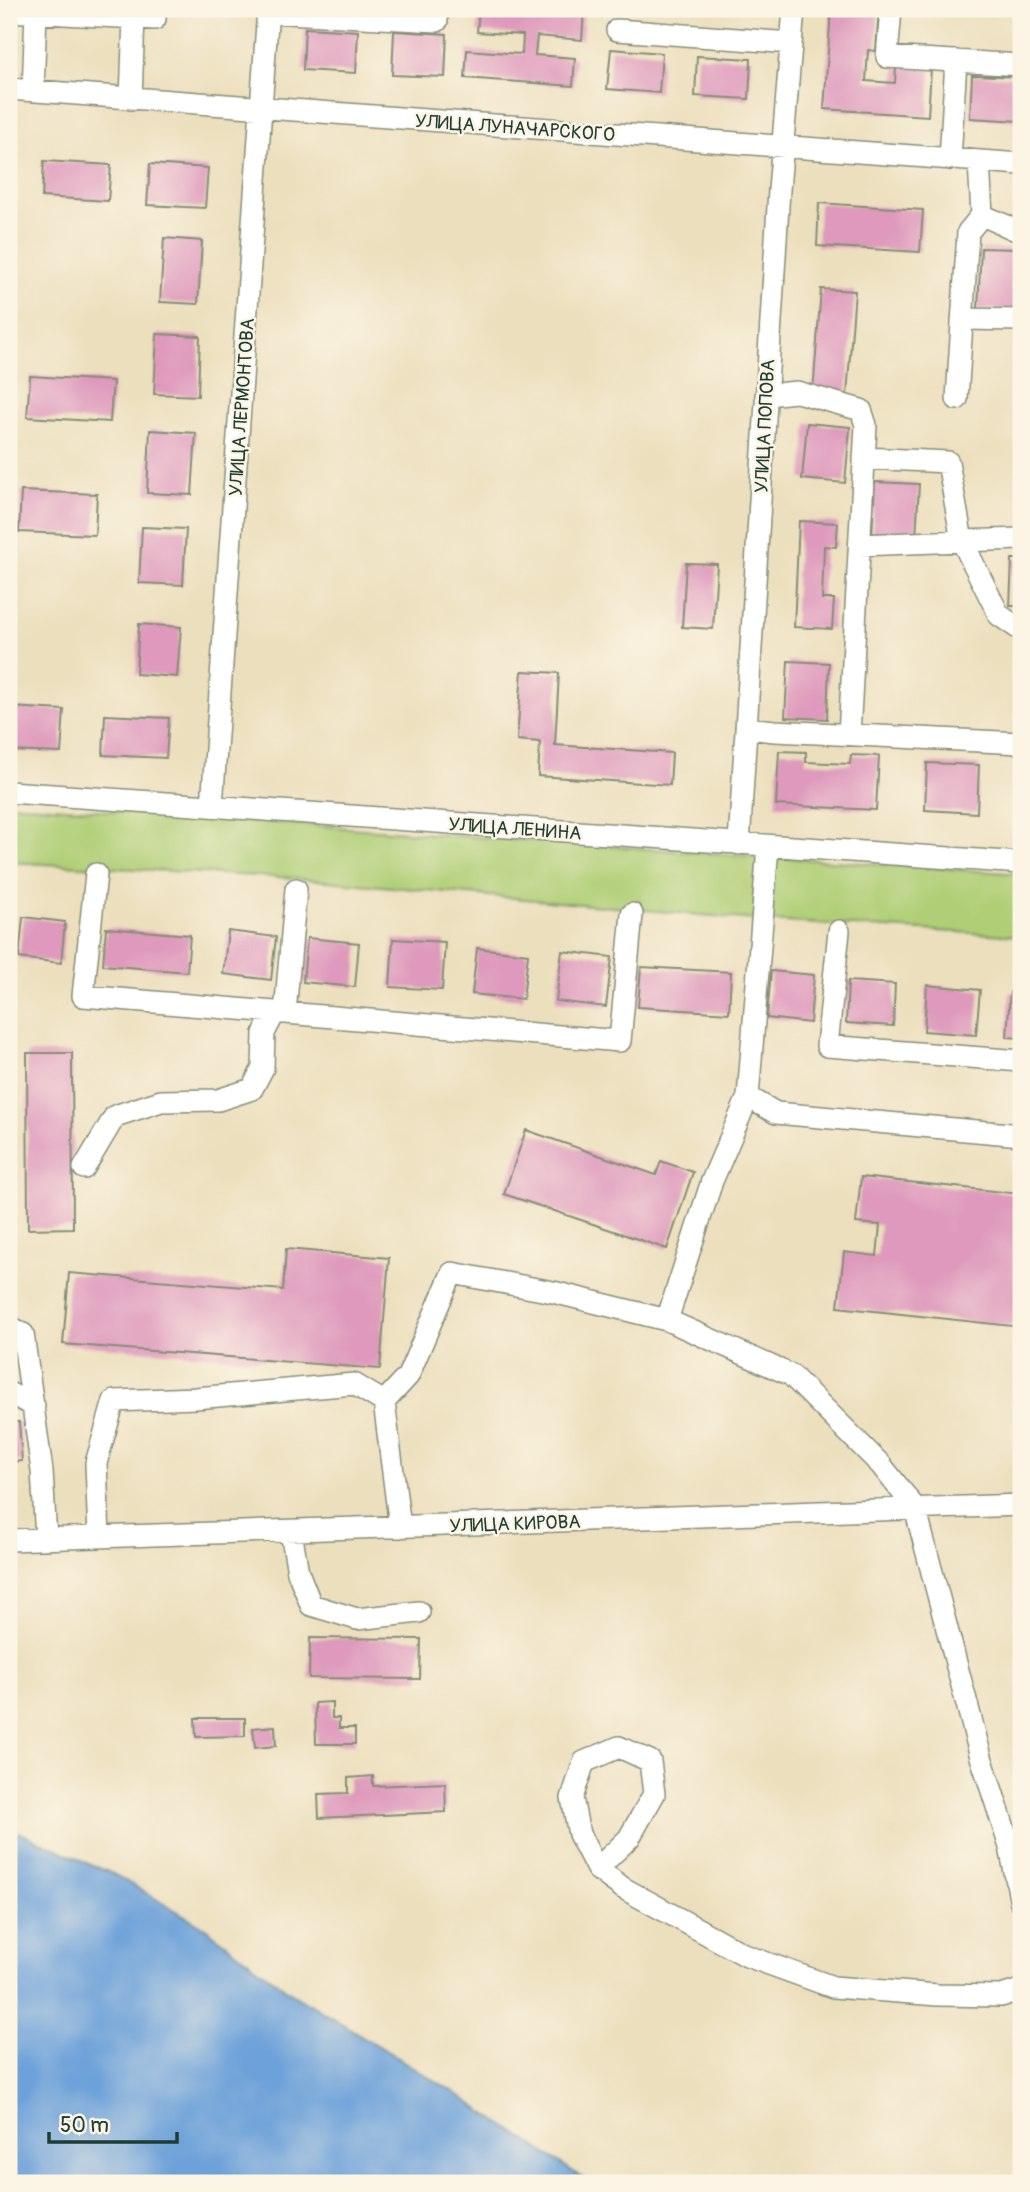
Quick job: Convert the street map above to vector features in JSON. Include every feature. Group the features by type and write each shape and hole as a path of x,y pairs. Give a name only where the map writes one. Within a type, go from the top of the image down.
{"street":[{"path":"9,11 155,19 155,9"},
{"name":"УЛИЦА ПОПОВА","path":"739,844 782,146 794,9"},
{"path":"891,9 887,57 1021,65"},
{"path":"268,10 363,13 436,21"},
{"name":"УЛИЦА ЛЕРМОНТОВА","path":"212,806 268,10"},
{"path":"33,91 36,12"},
{"path":"131,99 134,17"},
{"path":"617,30 791,43"},
{"path":"950,159 956,61"},
{"name":"УЛИЦА ЛУНАЧАРСКОГО","path":"9,89 1021,164"},
{"path":"957,399 968,232 982,215 979,161"},
{"path":"982,215 1021,230"},
{"path":"962,319 1021,320"},
{"path":"766,395 797,392 861,410 866,425 849,735"},
{"path":"864,458 948,461 962,541 999,615 1021,631"},
{"path":"860,545 1021,539"},
{"path":"746,728 849,735 1021,741"},
{"name":"УЛИЦА ЛЕНИНА","path":"9,792 1021,863"},
{"path":"667,1320 712,1181 748,1097 768,846"},
{"path":"96,874 83,996 620,1041 632,915"},
{"path":"84,1168 116,1115 161,1101 218,1100 253,1089 263,1068 264,1033 280,1012 296,889"},
{"path":"839,931 827,1046 1021,1061"},
{"path":"748,1097 776,1113 1021,1135"},
{"path":"384,1402 408,1376 453,1273 553,1292 667,1320 791,1375 881,1465 915,1508 981,1757 1010,1847 1021,1903"},
{"path":"9,1326 23,1334 42,1471 46,1539"},
{"path":"99,1537 96,1463 114,1401 196,1398 354,1384 384,1402"},
{"path":"9,1393 34,1406"},
{"path":"384,1402 400,1527"},
{"name":"УЛИЦА КИРОВА","path":"9,1540 1021,1505"},
{"path":"291,1532 298,1572 311,1605 358,1619 419,1612"},
{"path":"597,1869 629,1838 654,1794 650,1761 619,1747 584,1762 572,1798 579,1835 597,1869 623,1888 747,1956 833,1987 938,1995 1001,1996 1021,1990"}],"green space":[{"path":"9,804 761,857 755,920 294,878 9,862"},
{"path":"773,857 1021,874 1021,936 770,921"}],"water":[{"path":"9,1828 115,1875 204,1927 290,1992 454,2092 590,2183 9,2183"}],"building":[{"path":"479,9 584,9 582,40 537,36 535,55 575,58 573,86 465,78 467,50 522,54 523,35 477,32"},
{"path":"831,9 879,9 876,51 868,50 866,81 895,83 896,67 931,69 928,116 824,109"},
{"path":"305,28 358,31 356,73 303,70"},
{"path":"394,31 447,34 445,77 392,75"},
{"path":"611,49 662,53 659,93 607,89"},
{"path":"697,56 751,59 749,99 695,96"},
{"path":"972,75 1021,77 1021,121 970,118"},
{"path":"44,161 111,165 108,201 42,197"},
{"path":"150,164 208,168 205,208 147,205"},
{"path":"819,203 923,210 920,252 817,246"},
{"path":"164,238 202,241 198,304 160,302"},
{"path":"981,248 1019,249 1021,311 978,309"},
{"path":"821,289 855,291 847,395 813,393"},
{"path":"157,334 200,336 198,396 154,394"},
{"path":"30,376 113,381 110,422 27,417"},
{"path":"807,423 850,427 845,483 802,479"},
{"path":"150,430 196,433 192,495 147,493"},
{"path":"875,482 919,484 916,539 872,536"},
{"path":"21,491 97,494 95,535 19,532"},
{"path":"799,521 838,523 836,547 824,546 822,599 834,599 832,629 794,627"},
{"path":"142,527 186,529 183,585 139,583"},
{"path":"1012,559 1021,559 1021,606 1010,606"},
{"path":"686,563 717,564 713,629 682,627"},
{"path":"139,624 181,627 177,677 136,674"},
{"path":"788,661 829,663 827,719 785,717"},
{"path":"522,671 559,673 555,745 672,753 670,785 538,776 540,742 517,740"},
{"path":"9,707 64,710 61,753 9,751"},
{"path":"105,715 169,718 166,758 103,755"},
{"path":"779,751 806,752 806,762 850,764 851,755 879,756 876,810 776,805"},
{"path":"927,763 979,765 977,813 925,810"},
{"path":"23,917 65,922 61,963 19,958"},
{"path":"106,928 190,935 187,972 103,965"},
{"path":"228,931 276,937 271,980 223,974"},
{"path":"307,938 359,943 355,987 303,982"},
{"path":"393,939 445,942 442,990 390,987"},
{"path":"477,948 528,954 523,999 472,994"},
{"path":"562,951 612,957 606,1007 556,1001"},
{"path":"641,967 731,972 729,1013 638,1007"},
{"path":"771,971 814,975 810,1023 767,1018"},
{"path":"848,981 895,984 893,1026 846,1023"},
{"path":"927,985 980,990 976,1035 924,1031"},
{"path":"1010,992 1021,992 1021,1038 1007,1037"},
{"path":"27,1053 72,1053 73,1228 28,1229"},
{"path":"526,1130 656,1175 661,1161 693,1172 667,1249 504,1194"},
{"path":"861,1177 1021,1194 1021,1327 838,1307 844,1252 877,1256 880,1225 856,1223"},
{"path":"286,1249 389,1258 380,1369 63,1344 69,1273 283,1290"},
{"path":"9,1422 19,1422 22,1461 9,1462"},
{"path":"310,1638 421,1639 420,1679 309,1678"},
{"path":"332,1702 332,1718 339,1718 339,1728 355,1728 355,1744 316,1744 315,1703"},
{"path":"195,1718 245,1718 245,1736 196,1737"},
{"path":"275,1726 276,1746 255,1748 253,1728"},
{"path":"373,1776 373,1786 445,1783 446,1812 319,1818 318,1794 348,1793 348,1778"}]}
